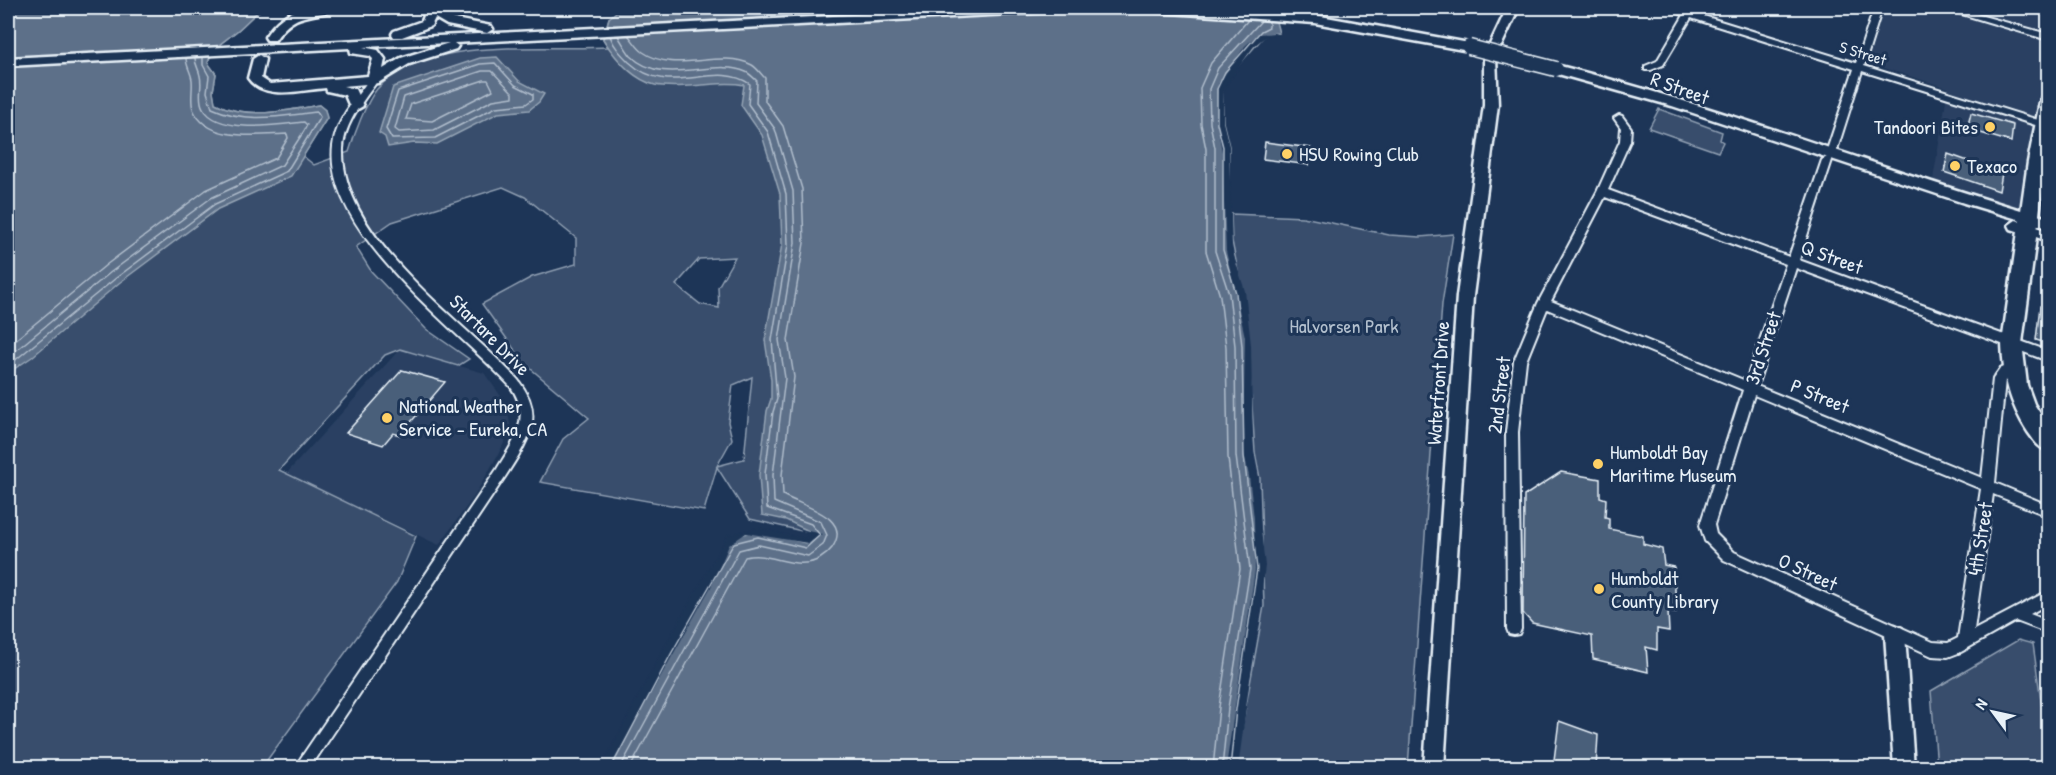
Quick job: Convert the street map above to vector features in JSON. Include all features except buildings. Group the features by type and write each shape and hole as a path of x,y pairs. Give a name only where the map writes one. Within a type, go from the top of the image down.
{"highway":[{"path":"2049,102 2012,343 2012,368 2018,396 2049,442"}],"main road":[{"path":"273,42 281,22 289,17 302,11 329,8"},
{"path":"342,44 417,29 429,20 426,8"},
{"path":"426,8 451,22 467,27 530,34"},
{"path":"8,62 246,50 273,42 342,44 1050,8"},
{"name":"R Street","path":"1156,8 1268,14 1357,26 1457,44 1556,69 1636,93 2029,224 2049,236"},
{"name":"Waterfront Drive","path":"1434,768 1465,296 1491,105 1490,57 1513,8"},
{"path":"259,58 254,78 260,86 269,88 308,87 374,80 405,61 440,48 530,34"},
{"path":"273,42 374,53 380,59 374,80"},
{"path":"308,87 346,90 353,95 356,106"},
{"name":"R Street","path":"2029,224 2049,223"},
{"path":"1895,634 1904,768"}],"street":[{"name":"S Street","path":"1669,8 1690,11 1859,67 2047,125"},
{"name":"3rd Street","path":"1710,537 1707,525 1750,388 1878,8"},
{"path":"1946,8 2049,37"},
{"path":"1648,68 1660,63 1690,11"},
{"name":"Startare Drive","path":"301,768 501,473 518,444 526,423 527,408 516,386 413,287 377,244 348,197 341,176 338,148 347,121 374,80"},
{"name":"2nd Street","path":"1514,630 1514,406 1523,351 1544,303 1602,192 1625,141 1626,128 1620,118"},
{"name":"Q Street","path":"1602,192 2049,356"},
{"name":"P Street","path":"1544,303 2049,511"},
{"name":"4th Street","path":"1965,642 1988,486 1999,379 2004,372 2012,368"},
{"name":"O Street","path":"1710,537 1729,556 1895,634"},
{"path":"1895,634 1932,650 1948,650 2049,597"},
{"path":"2016,615 2049,627"}],"shaded area":[{"path":"1885,8 2048,8 2048,219 1932,186 1948,88 1867,63"},
{"path":"400,349 484,373 506,403 511,429 475,495 439,545 286,474"}],"green space":[{"path":"263,8 212,53 208,63 216,74 213,91 215,103 253,113 319,105 325,110 327,118 303,156 314,165 349,152 373,95 398,72 424,60 485,49 608,47 603,39 609,18 782,68 815,534 750,519 717,467 704,511 540,482 563,439 589,418 524,363 482,304 532,277 576,264 576,238 525,197 503,187 392,222 356,247 371,271 426,329 469,359 458,366 400,349 385,355 279,470 416,536 397,582 262,767 8,768 8,193 198,46","holes":["735,257 718,287 719,308 700,304 676,285 699,259","752,377 744,459 717,466 732,439 728,422 733,385"]},
{"path":"1659,109 1722,132 1720,140 1723,142 1718,152 1649,128"},
{"name":"Halvorsen Park","path":"1231,214 1303,217 1389,235 1420,237 1453,234 1442,304 1408,767 1235,767 1264,606 1260,478 1255,452 1248,345 1242,291 1232,241"},
{"path":"2018,640 2033,644 2048,751 2048,767 1937,767 1931,691"}],"water":[{"path":"8,8 263,8 212,53 208,63 216,74 213,91 215,103 253,113 319,105 325,110 327,118 291,176 218,209 119,283 32,357 8,373"},
{"path":"621,8 1270,8 1273,10 1279,33 1266,34 1229,76 1223,89 1223,122 1229,146 1229,250 1248,345 1250,456 1263,569 1235,767 604,767 730,537 758,531 805,543 815,534 786,520 762,515 759,475 767,411 771,399 771,380 765,340 782,244 780,194 762,135 741,105 744,85 666,86 655,85 639,78 619,60 603,39 609,18"},
{"path":"497,57 519,81 544,94 539,102 529,110 498,113 437,144 414,143 388,147 385,137 379,133 393,87 480,58"}],"pier":[{"path":"1258,34 1277,34 1265,37 1254,46 1224,90 1223,122 1229,146 1232,250 1245,291 1251,345 1253,455 1265,566 1238,768 1226,767 1255,570 1254,518 1243,448 1245,337 1226,251 1222,152 1217,124 1217,100 1218,84 1245,46"},
{"path":"758,528 805,539 810,535 795,528 823,534 808,543 746,533 729,545 712,585 610,767 601,768 663,650 728,535"}],"tunnel":[{"path":"259,59 271,37"}],"place":[{"name":"Tandoori Bites","path":"1990,127"},
{"name":"HSU Rowing Club","path":"1287,154"},
{"name":"Texaco","path":"1955,166"},
{"name":"National Weather Service - Eureka, CA","path":"387,418"},
{"name":"Humboldt Bay Maritime Museum","path":"1598,464"},
{"name":"Humboldt County Library","path":"1599,589"}]}
